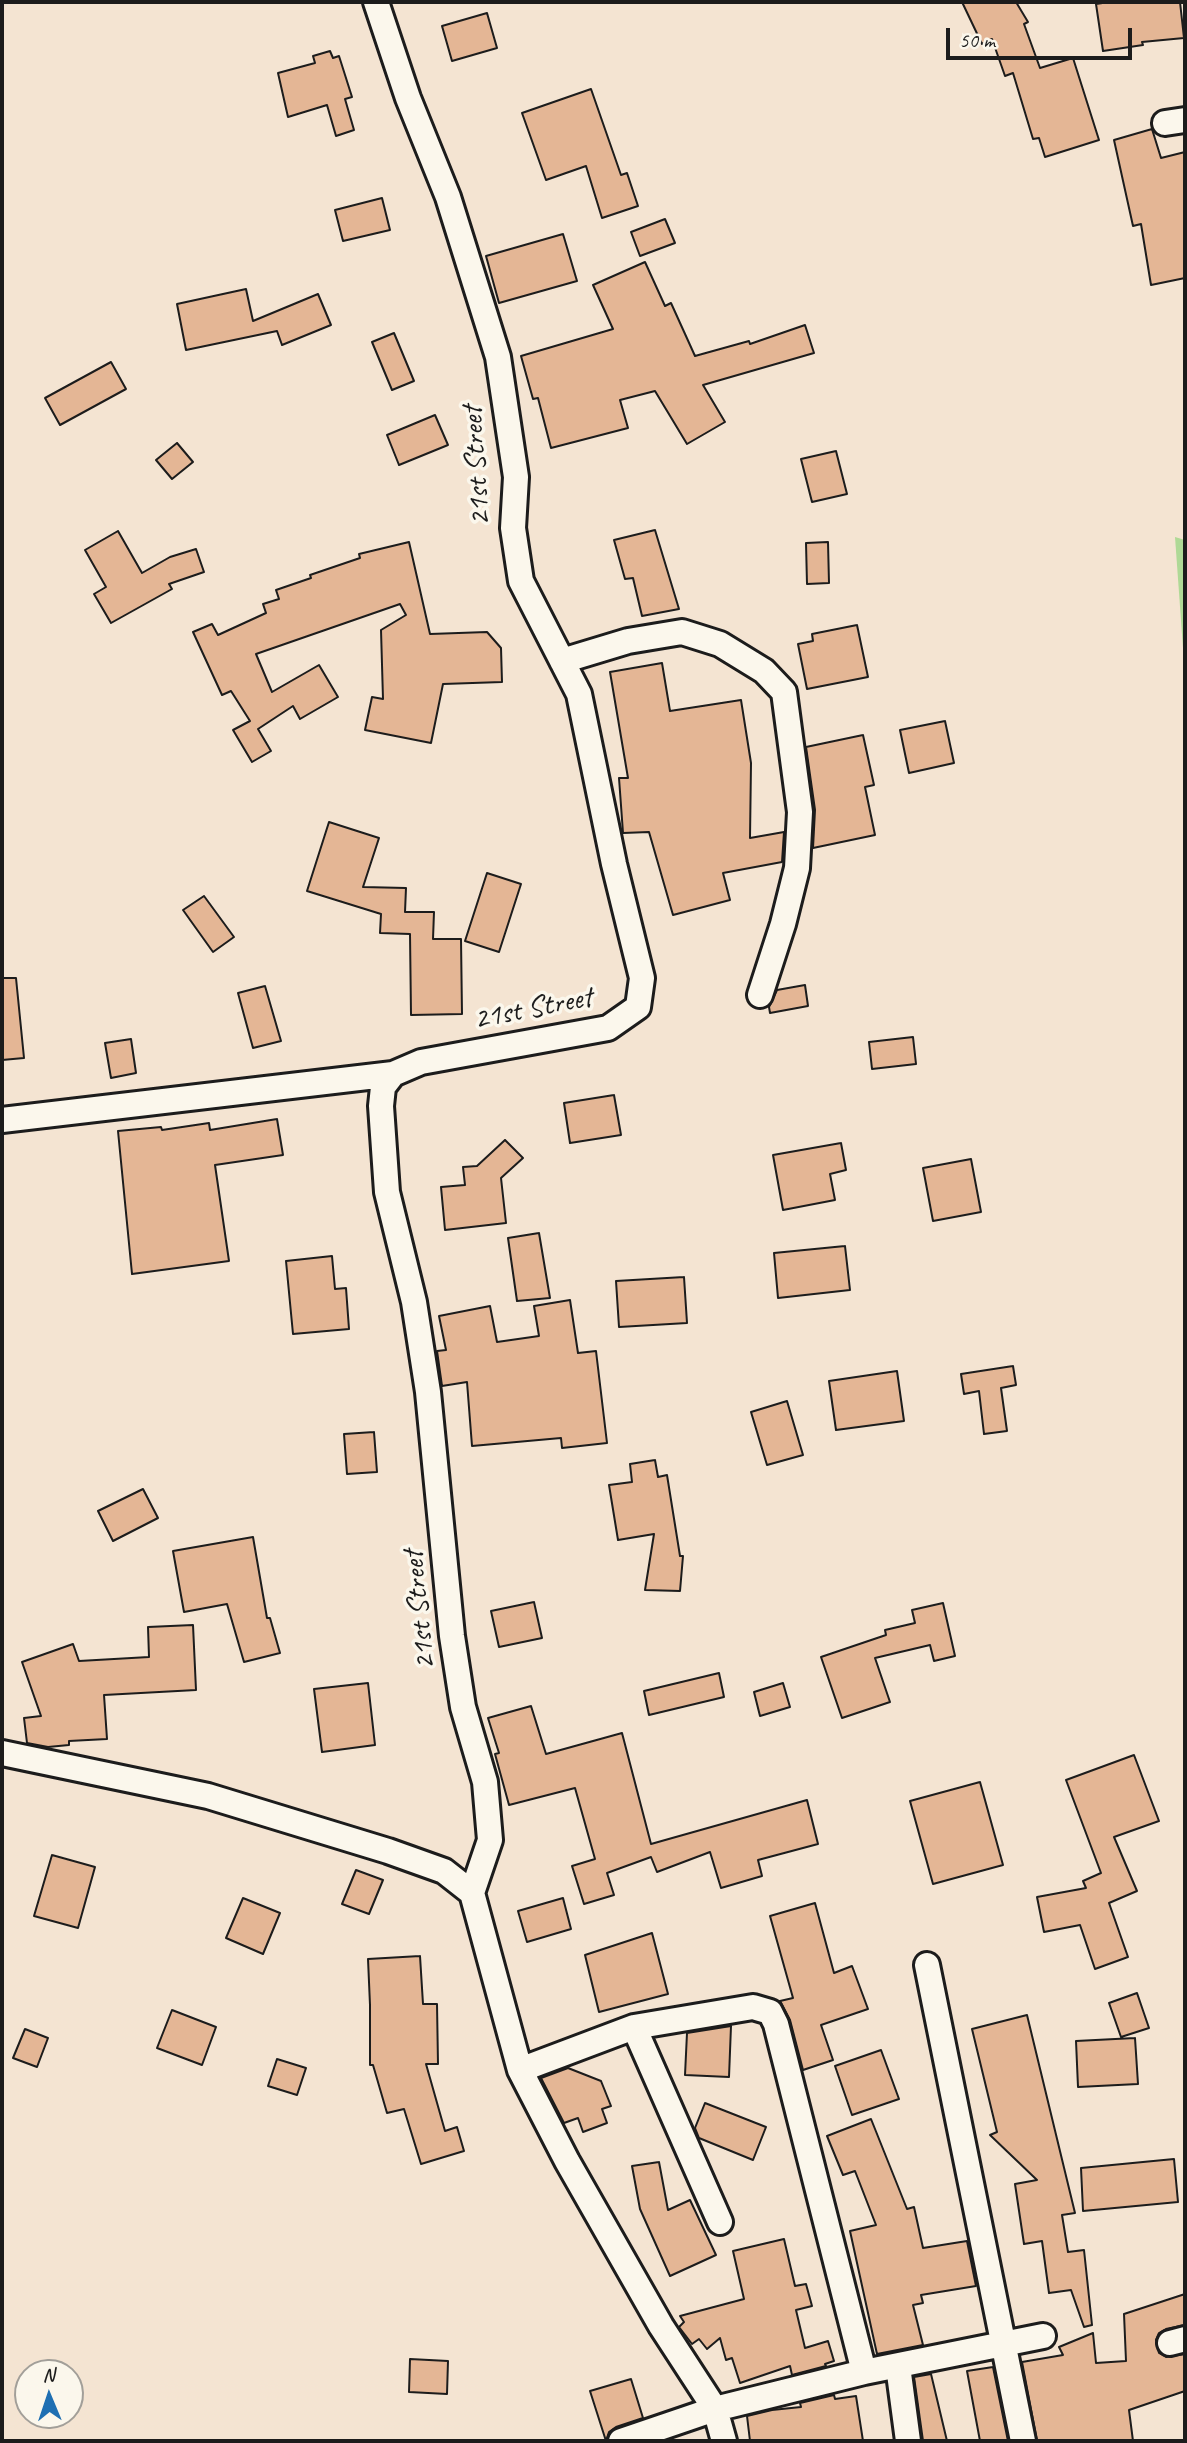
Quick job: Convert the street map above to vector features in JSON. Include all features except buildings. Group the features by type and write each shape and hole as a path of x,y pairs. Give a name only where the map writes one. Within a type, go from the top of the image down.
{"street":[{"name":"21st Street","path":"376,2 408,98 448,197 498,357 516,477 513,528 521,581 579,694 614,864 642,978 638,1007 608,1028 422,1062 393,1074 383,1087 381,1106 387,1192 414,1302 428,1392 452,1636 463,1707 485,1782 490,1840 472,1893"},
{"path":"562,661 628,641 682,632 720,644 764,670 784,692 800,812 797,868 783,924 760,995"},
{"path":"2,1120 393,1074"},
{"path":"2,1754 221,1800 444,1871 472,1893 490,1954 501,2008 520,2070 567,2161 661,2326 715,2409 724,2441"},
{"path":"927,1965 1023,2441"},
{"path":"520,2070 634,2027 753,2007 770,2012 776,2024 864,2372"},
{"path":"634,2027 720,2222"},
{"path":"621,2441 715,2409 864,2372 1043,2336"},
{"path":"898,2366 908,2441"}],"green space":[{"path":"1175,537 1185,540 1185,676"}]}
